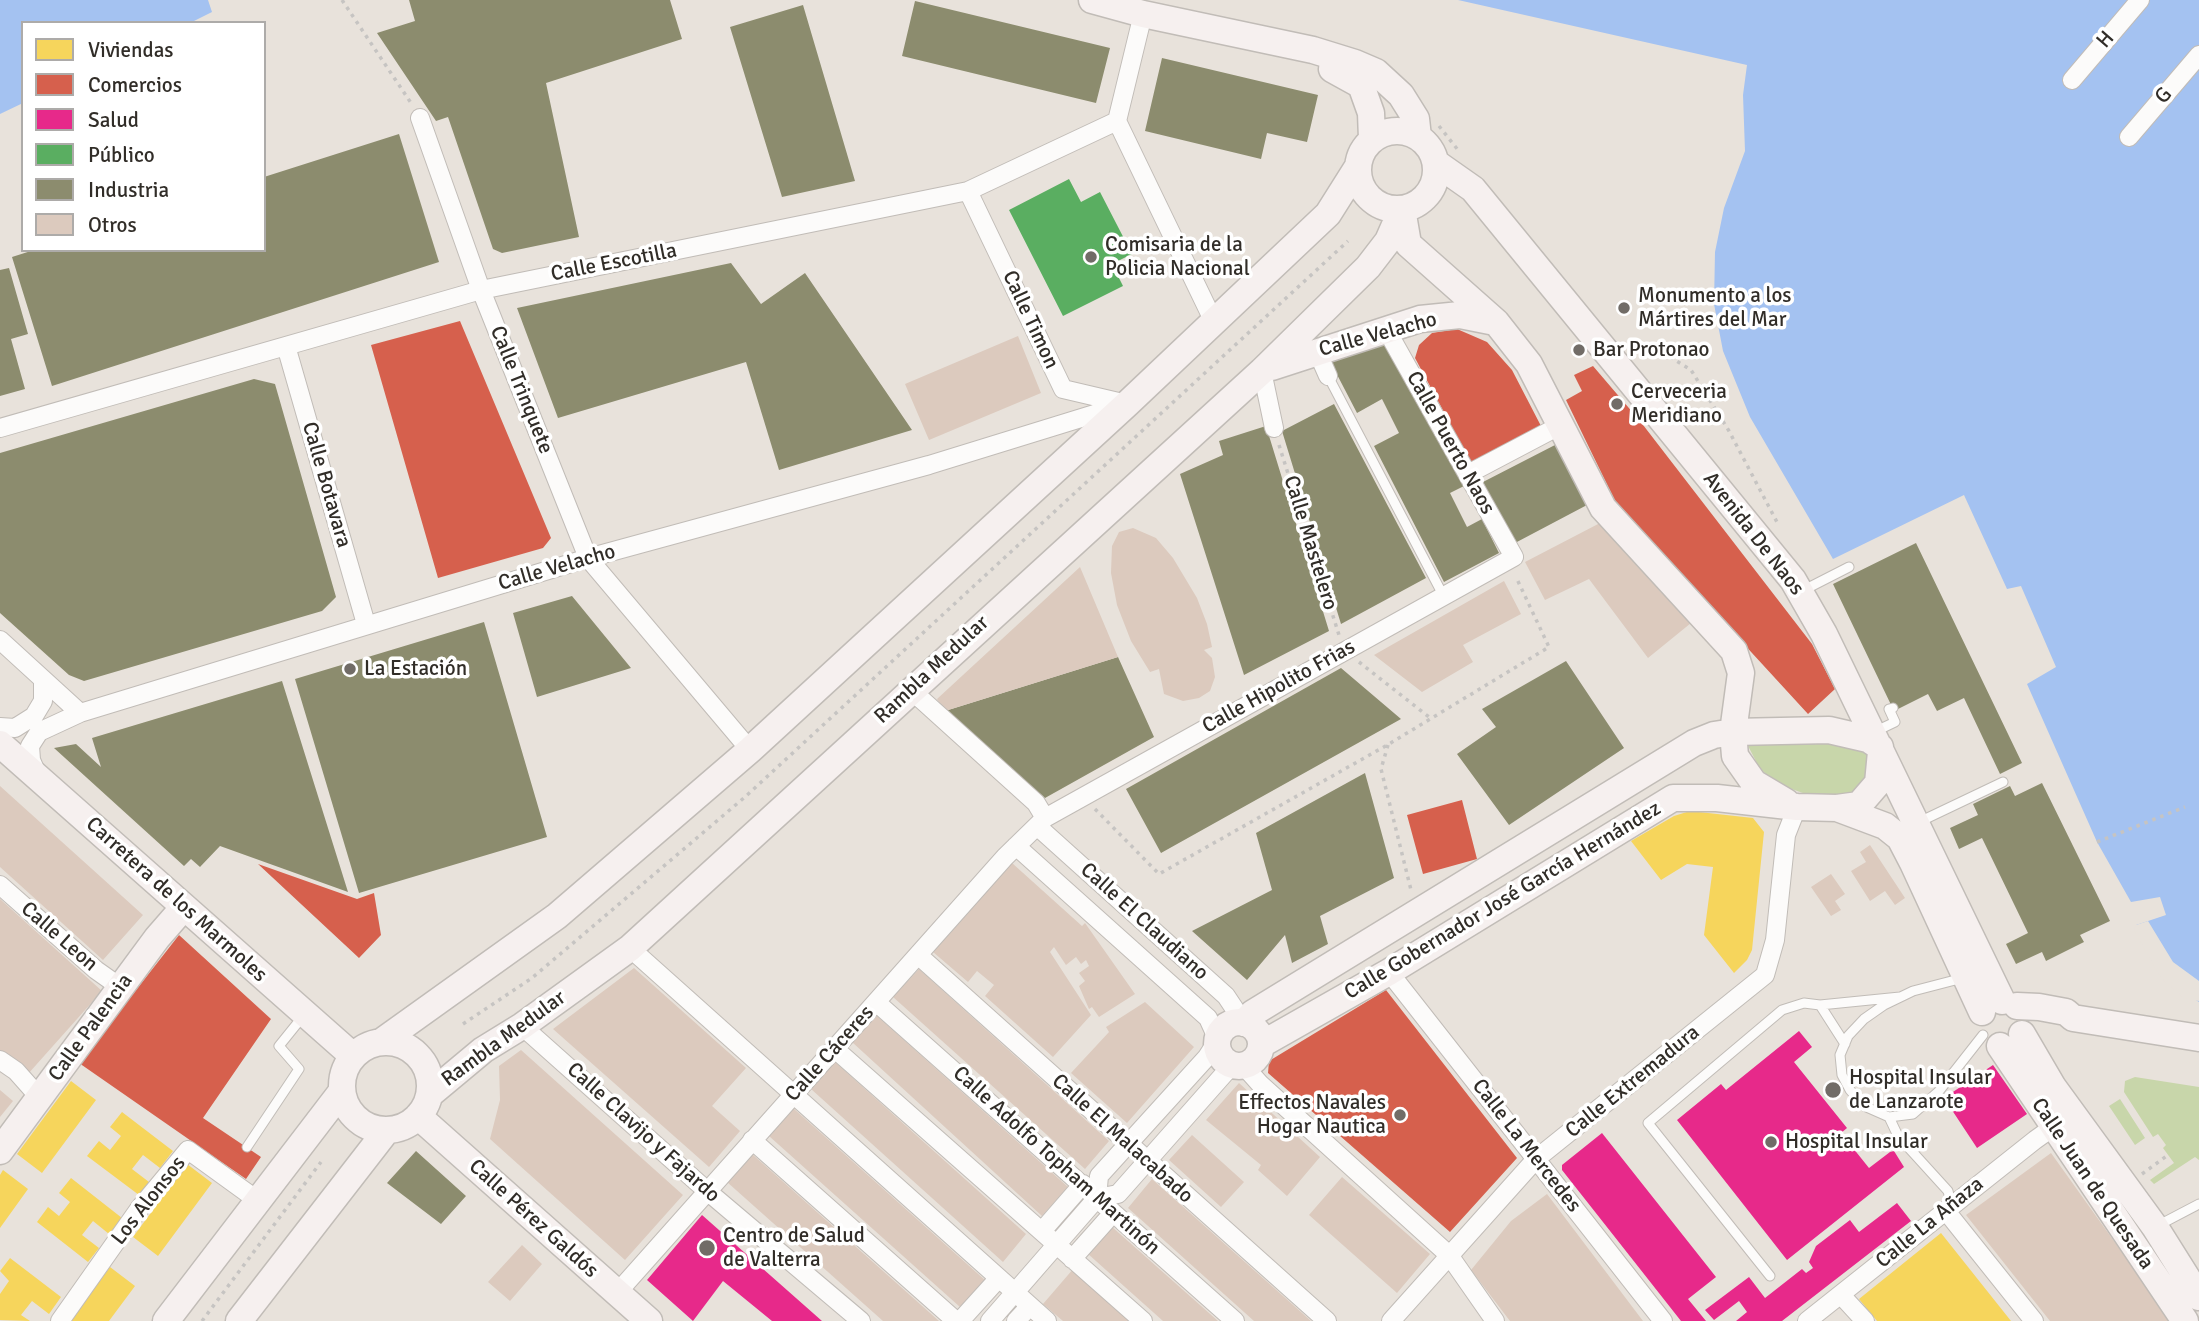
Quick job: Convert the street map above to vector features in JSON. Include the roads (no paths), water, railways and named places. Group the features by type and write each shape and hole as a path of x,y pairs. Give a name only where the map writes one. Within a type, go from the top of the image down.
{"street":[{"path":"1092,0 1145,7 1355,63 1386,80 1416,119 1418,137"},
{"name":"H","path":"2071,80 2140,0"},
{"path":"1145,7 1118,121 1214,322"},
{"path":"1292,47 1310,62 1338,71 1361,85 1371,113 1372,139"},
{"name":"G","path":"2129,136 2199,55"},
{"name":"Calle Trinquete","path":"420,118 481,290 588,558 750,750"},
{"name":"Calle Escotilla","path":"0,428 481,290 968,191 1118,121"},
{"path":"381,1042 557,916 750,750 1127,404 1328,214 1357,168 1361,152 1372,139 1393,130 1418,137 1431,150 1436,163 1433,183 1426,197 1416,205 1402,209 1388,209 1368,198 1357,168"},
{"name":"Avenida De Naos","path":"1436,163 1473,189 1658,417 1749,523 1800,592 1825,634 1916,824 2001,1022"},
{"name":"Calle Timon","path":"968,191 1063,389 1127,404"},
{"path":"1402,209 1409,244 1496,322 1530,364 1604,508 1734,651 1741,673 1733,732 1735,756 1754,783 1797,807"},
{"name":"Rambla Medular","path":"423,1106 483,1050 522,1026 630,948 1262,371 1368,267 1388,240 1402,209"},
{"name":"Calle Velacho","path":"1262,371 1420,319 1460,315 1496,322"},
{"name":"Calle Puerto Naos","path":"1386,329 1468,474 1511,559"},
{"name":"Calle Botavara","path":"286,346 366,624"},
{"path":"1317,351 1328,376"},
{"path":"1262,371 1274,428"},
{"name":"Calle Velacho","path":"38,777 30,760 30,746 39,732 80,713 588,558 929,465 1127,404"},
{"path":"1468,474 1561,425"},
{"name":"Calle Hipolito Frias","path":"1041,822 1081,796 1511,559"},
{"path":"0,640 80,713"},
{"path":"6,738 34,716 43,701 43,680"},
{"name":"Calle El Claudiano","path":"911,690 1035,803 1041,822 1226,996 1244,1023"},
{"name":"Calle Gobernador José García Hernández","path":"1244,1023 1254,1013 1694,743 1714,735 1733,732 1829,730 1878,744"},
{"name":"Carretera de los Marmoles","path":"6,738 38,777 353,1056"},
{"path":"1836,808 1859,805 1878,783 1878,744"},
{"name":"Calle Gobernador José García Hernández","path":"1262,1044 1389,972 1673,799 1717,798 1797,807"},
{"name":"Calle Juan de Quesada","path":"1797,807 1836,808 1885,826 1900,838 1965,978 2001,1022 2185,1321"},
{"name":"Calle Extremadura","path":"1391,1321 1536,1159 1765,975 1775,940 1786,835 1797,807"},
{"name":"Calle Cáceres","path":"617,1293 706,1190 1016,846 1041,822"},
{"name":"Calle El Claudiano","path":"1016,846 1208,1018 1218,1040"},
{"name":"Calle Leon","path":"0,885 96,970 120,987"},
{"name":"Calle Palencia","path":"0,1151 120,987 184,906"},
{"path":"630,948 1047,1321"},
{"name":"Calle El Malacabado","path":"918,955 1327,1321"},
{"name":"Calle La Mercedes","path":"1389,972 1663,1321"},
{"name":"Calle Adolfo Topham Martinón","path":"876,1002 1235,1321"},
{"path":"2001,1022 2066,1012 2073,1018"},
{"path":"2001,1022 2048,1027 2073,1018 2199,1038"},
{"path":"2001,1022 2053,1087"},
{"path":"990,1321 1097,1198 1099,1176 1207,1057 1225,1028 1244,1023 1256,1030 1262,1044 1257,1058 1238,1066 1118,1194 1097,1198"},
{"name":"Calle Clavijo y Fajardo","path":"522,1026 706,1190 861,1321"},
{"path":"2048,1027 2041,1044 2053,1087"},
{"path":"1218,1040 1219,1052 1260,1084 1449,1255 1495,1321"},
{"path":"381,1042 408,1047 418,1056 430,1081 423,1106 398,1128 387,1130 362,1123 345,1104 342,1091 346,1066 353,1056 370,1044 381,1042"},
{"path":"835,1049 1143,1321"},
{"path":"0,1060 16,1071 40,1098"},
{"name":"Calle Juan de Quesada","path":"2053,1087 2063,1120 2155,1227 2199,1297"},
{"path":"166,1321 342,1091"},
{"name":"Calle Pérez Galdós","path":"423,1106 649,1321"},
{"name":"Calle La Añaza","path":"1807,1321 2063,1120"},
{"path":"239,1321 387,1130"},
{"path":"752,1140 958,1321 998,1279"},
{"name":"Los Alonsos","path":"60,1321 139,1209 188,1150 228,1172 257,1200"},
{"path":"1042,1231 1083,1184"},
{"path":"1946,1211 2034,1321"},
{"path":"1072,1259 1113,1213"},
{"path":"1840,1294 1865,1321"},
{"path":"1016,1321 1030,1306"}],"lane":[{"path":"1328,376 1443,595"},
{"path":"1800,592 1849,567"},
{"path":"1878,744 1895,722 1889,709 1892,708"},
{"path":"1916,824 2003,782"},
{"path":"1770,1276 1648,1123 1782,1010 1804,1003 1820,1006 1900,997 1965,978"},
{"path":"1900,997 1864,1019 1840,1055 1842,1075 1850,1090 1864,1106 1889,1117 1923,1112 2001,1022"},
{"path":"1820,1006 1845,1044"},
{"path":"247,1147 299,1069 279,1046 304,1015"},
{"path":"1889,1117 1898,1136 1948,1191 1950,1199 1946,1211"},
{"path":"2155,1227 2199,1204"}],"water":[{"path":"0,0 208,0 212,12 194,21 21,21 21,104 0,114"},
{"path":"1458,0 2199,0 2199,1002 2167,982 2136,925 2166,915 2160,897 2131,902 2097,842 2027,684 2056,667 2021,586 2007,589 1964,495 1833,559 1750,417 1723,351 1714,304 1715,252 1724,208 1745,151 1743,95 1747,65"}],"place":[{"name":"Comisaria de la Policia Nacional","path":"1091,257"},
{"name":"Monumento a los Mártires del Mar","path":"1624,308"},
{"name":"Bar Protonao","path":"1579,350"},
{"name":"Cerveceria Meridiano","path":"1617,404"},
{"name":"La Estación","path":"350,669"},
{"name":"Hospital Insular de Lanzarote","path":"1833,1090"},
{"name":"Effectos Navales Hogar Nautica","path":"1400,1115"},
{"name":"Hospital Insular","path":"1771,1142"},
{"name":"Centro de Salud de Valterra","path":"707,1248"}]}
